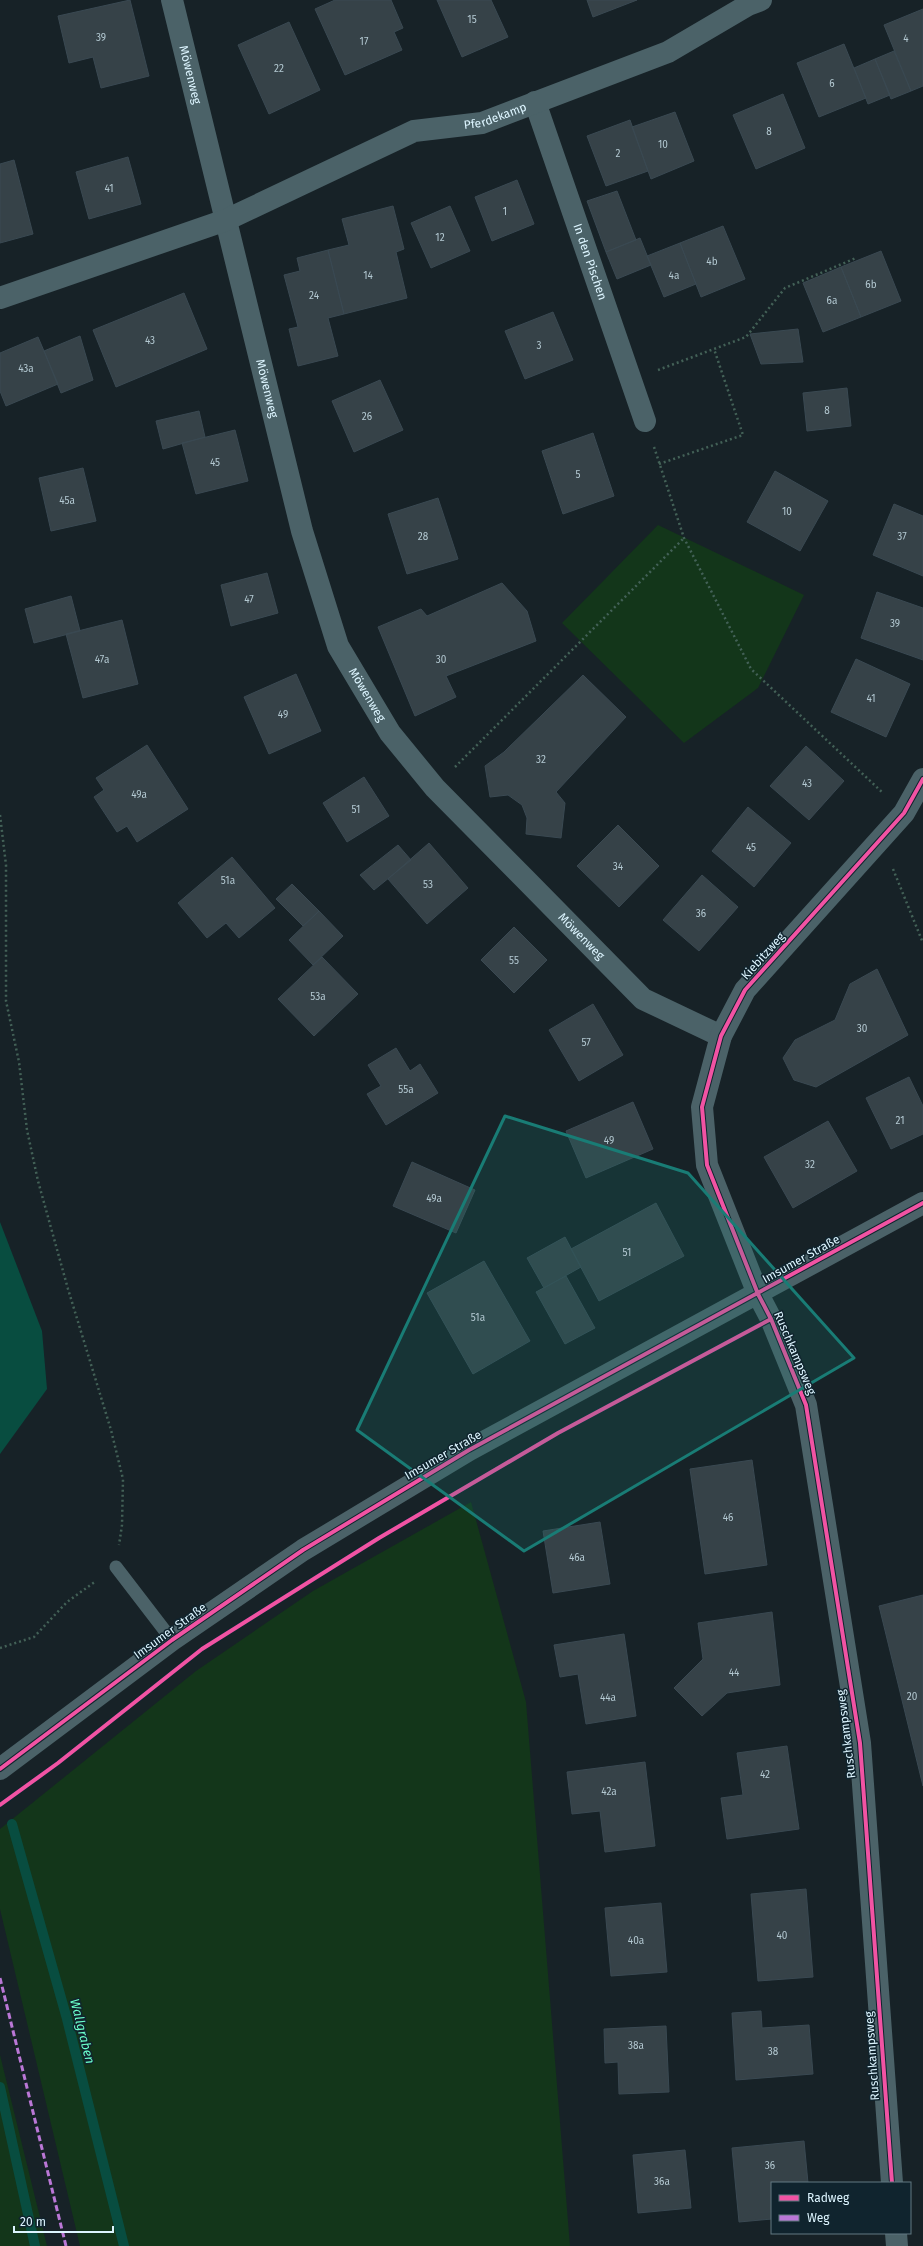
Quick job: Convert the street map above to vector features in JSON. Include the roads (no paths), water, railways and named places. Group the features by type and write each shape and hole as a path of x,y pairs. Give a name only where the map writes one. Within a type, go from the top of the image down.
{"street":[{"name":"Möwenweg","path":"172,0 302,531 338,646 390,733 435,788 643,999 721,1036"},
{"name":"Pferdekamp","path":"226,220 414,131 482,123 668,52 748,5 761,0"},
{"name":"In den Pischen","path":"535,102 645,421"},
{"path":"0,298 226,220"},
{"name":"Kiebitzweg","path":"758,1294 707,1166 702,1107 721,1036 745,990 904,813 923,779"},
{"name":"Imsumer Straße","path":"0,1769 172,1640 303,1550 456,1458 923,1203"},
{"name":"Ruschkampsweg","path":"758,1294 772,1319 806,1405 860,1743 892,2182"},
{"path":"896,2234 896,2246"}],"lane":[{"path":"116,1567 172,1640"}],"waterway":[{"name":"Wallgraben","path":"12,1824 67,2019 124,2246"},
{"path":"0,2087 35,2246"}]}
